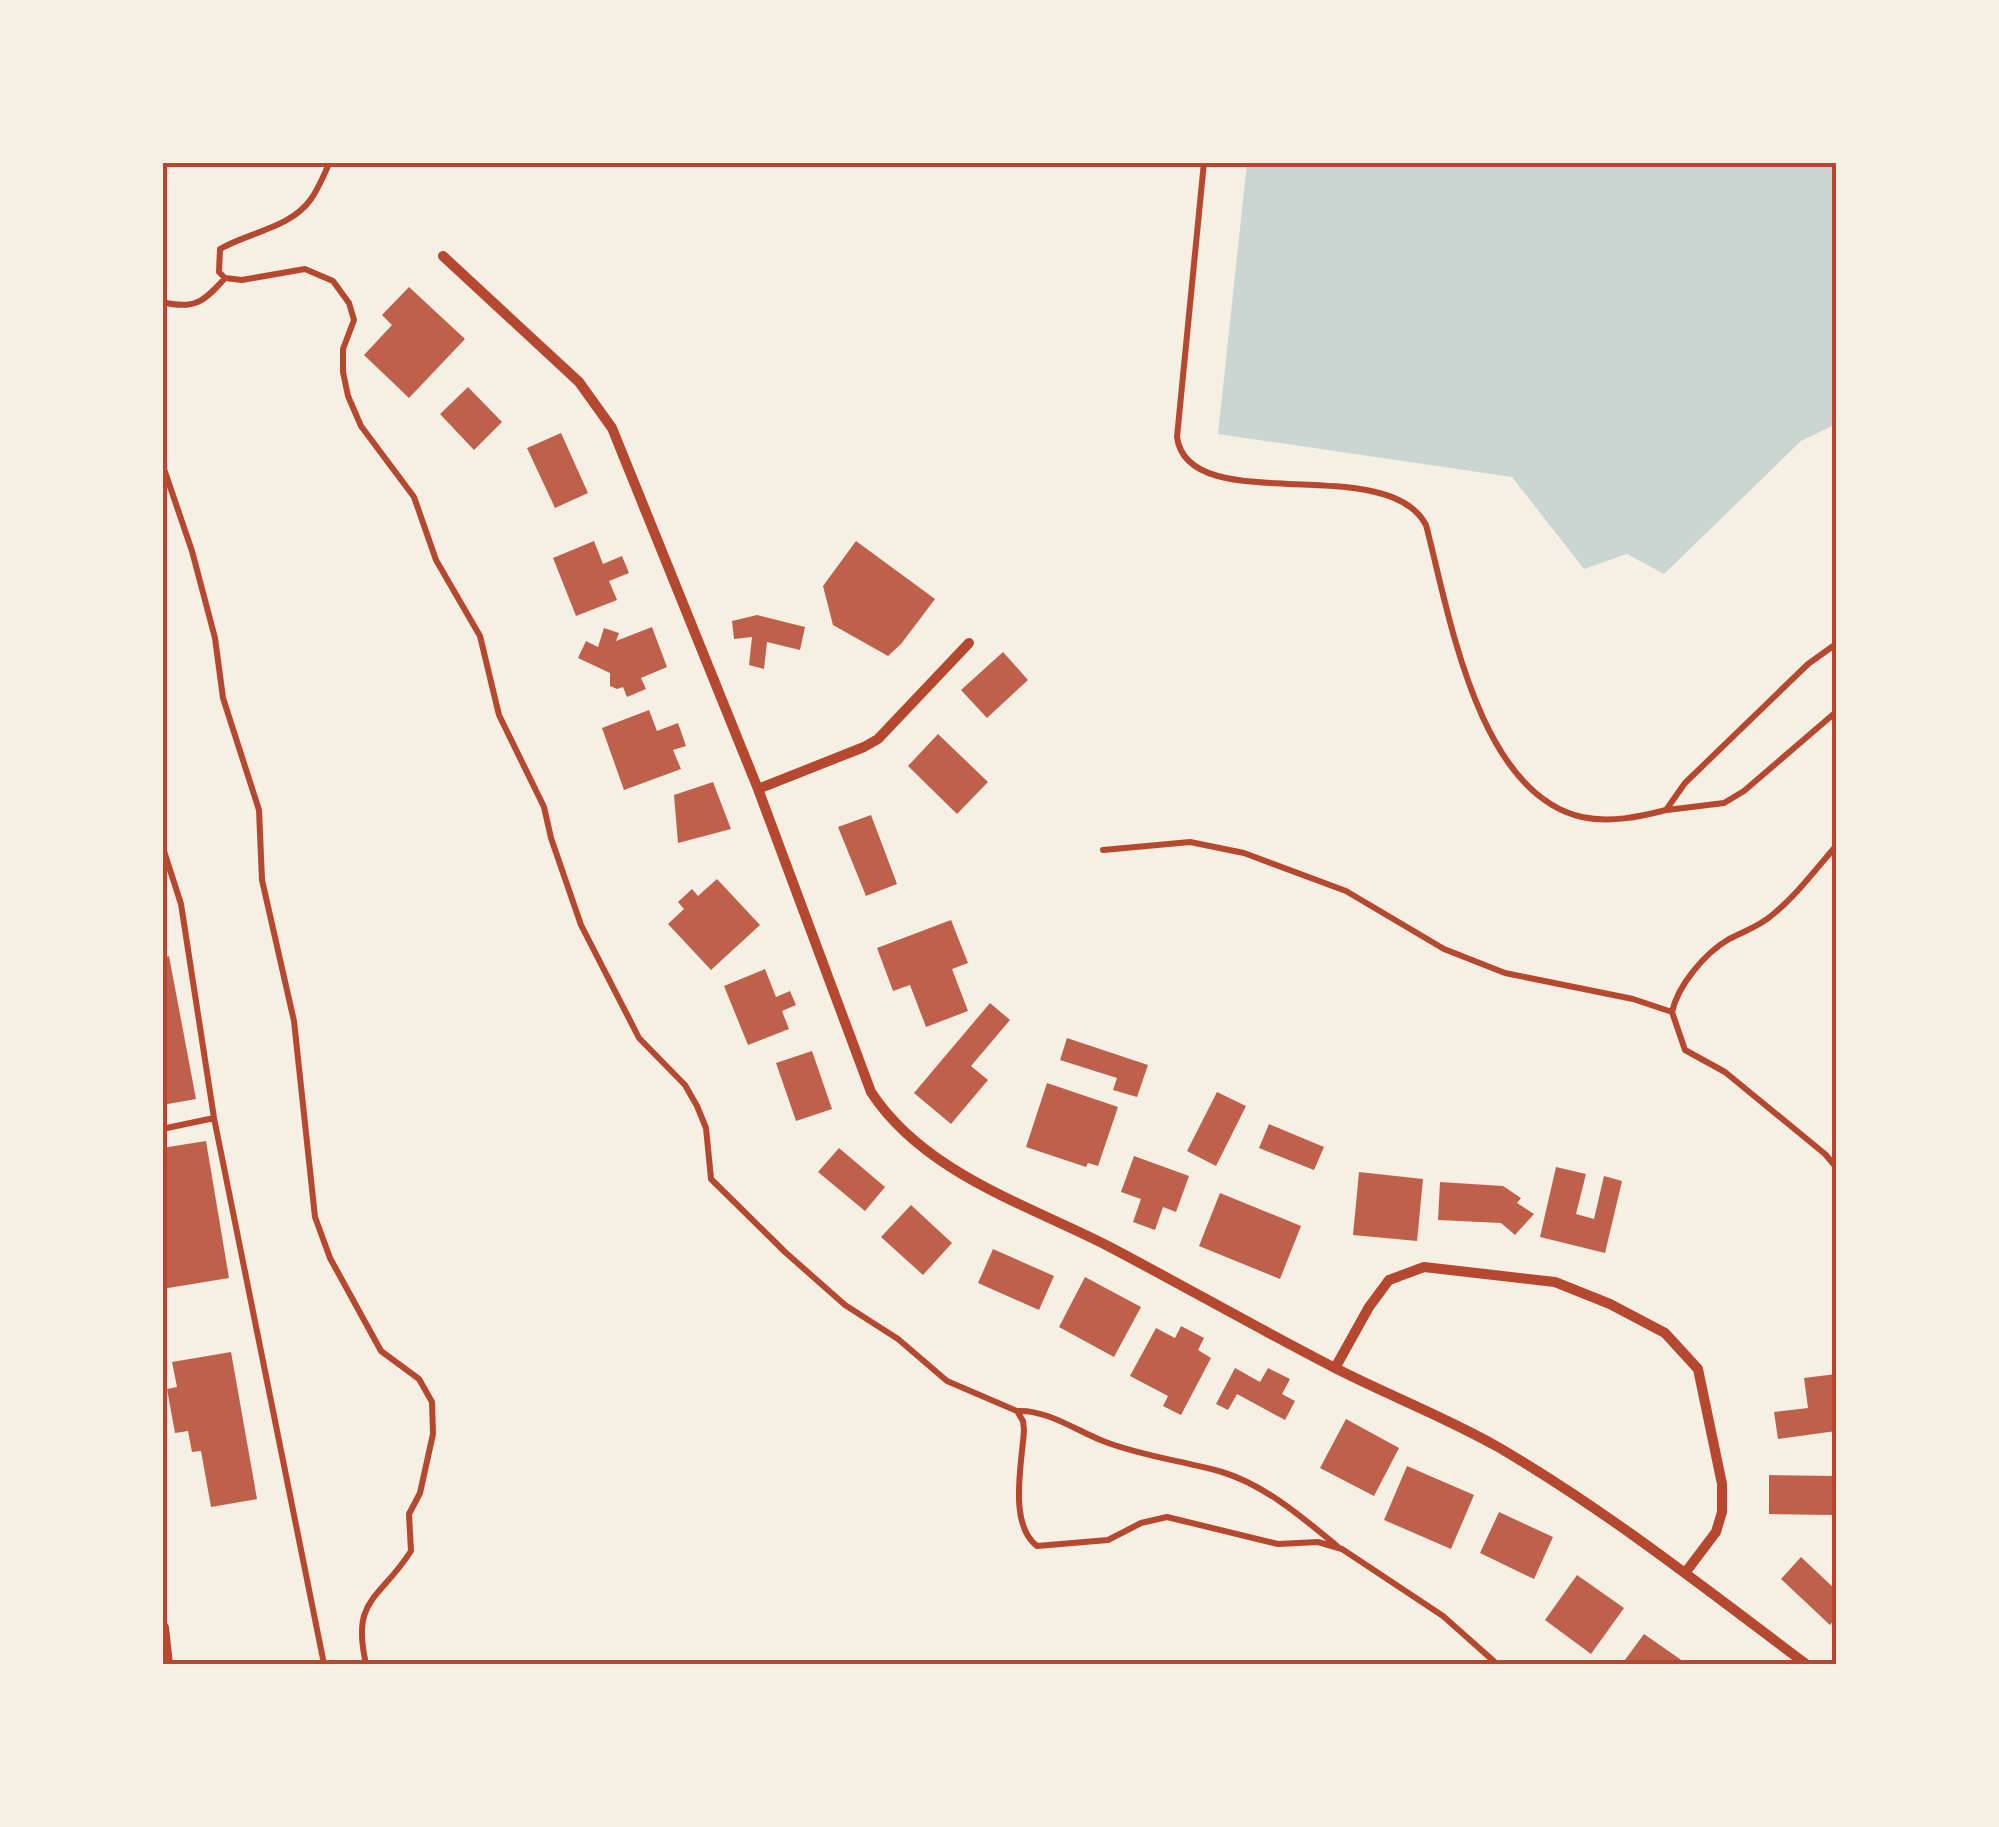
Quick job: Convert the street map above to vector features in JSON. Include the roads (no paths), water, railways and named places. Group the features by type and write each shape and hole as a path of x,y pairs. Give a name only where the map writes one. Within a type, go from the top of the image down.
{"street":[{"path":"444,256 579,382 612,428 758,789 871,1092 900,1130 951,1168 1109,1246 1335,1368 1495,1446 1685,1573 1806,1664"},
{"path":"758,789 864,748 969,642"},
{"path":"1335,1368 1390,1280 1424,1267 1555,1282 1610,1304 1665,1333 1698,1369 1722,1484 1722,1512 1716,1532 1685,1573"},
{"path":"162,1628 166,1664"}],"lane":[{"path":"330,162 310,201 283,222 220,249 220,272 225,278 242,280 305,269 333,281 349,303 354,320 344,350 343,372 348,396 361,426 414,497 436,560 480,636 499,715 544,807 550,838 581,925 639,1038 685,1085 697,1106 706,1128 710,1180 844,1305 898,1339 947,1381 1017,1411 1026,1410 1121,1447 1224,1472 1247,1482 1443,1616 1497,1664"},
{"path":"1204,162 1178,449 1187,462 1211,476 1374,492 1409,502 1426,525 1460,658 1483,722 1530,788 1556,806 1582,817 1632,819 1666,810 1724,803 1744,791 1836,712"},
{"path":"162,302 182,307 206,299 225,278"},
{"path":"162,463 192,550 215,638 223,698 259,810 262,880 294,1020 315,1217 330,1258 381,1351 419,1379 432,1402 433,1434 420,1493 409,1514 410,1552 369,1601 362,1616 360,1637 366,1664"},
{"path":"1666,810 1684,783 1808,664 1836,644"},
{"path":"1103,850 1190,842 1244,853 1346,891 1444,949 1504,973 1633,998 1672,1012"},
{"path":"162,845 181,904 214,1118 324,1664"},
{"path":"1836,846 1775,914 1726,941 1676,993 1672,1012 1685,1050 1725,1072 1825,1154 1836,1168"},
{"path":"162,1130 214,1118"},
{"path":"1017,1411 1024,1430 1019,1520 1028,1539 1037,1546 1108,1540 1141,1523 1166,1517 1278,1544 1318,1542 1342,1550"}]}
